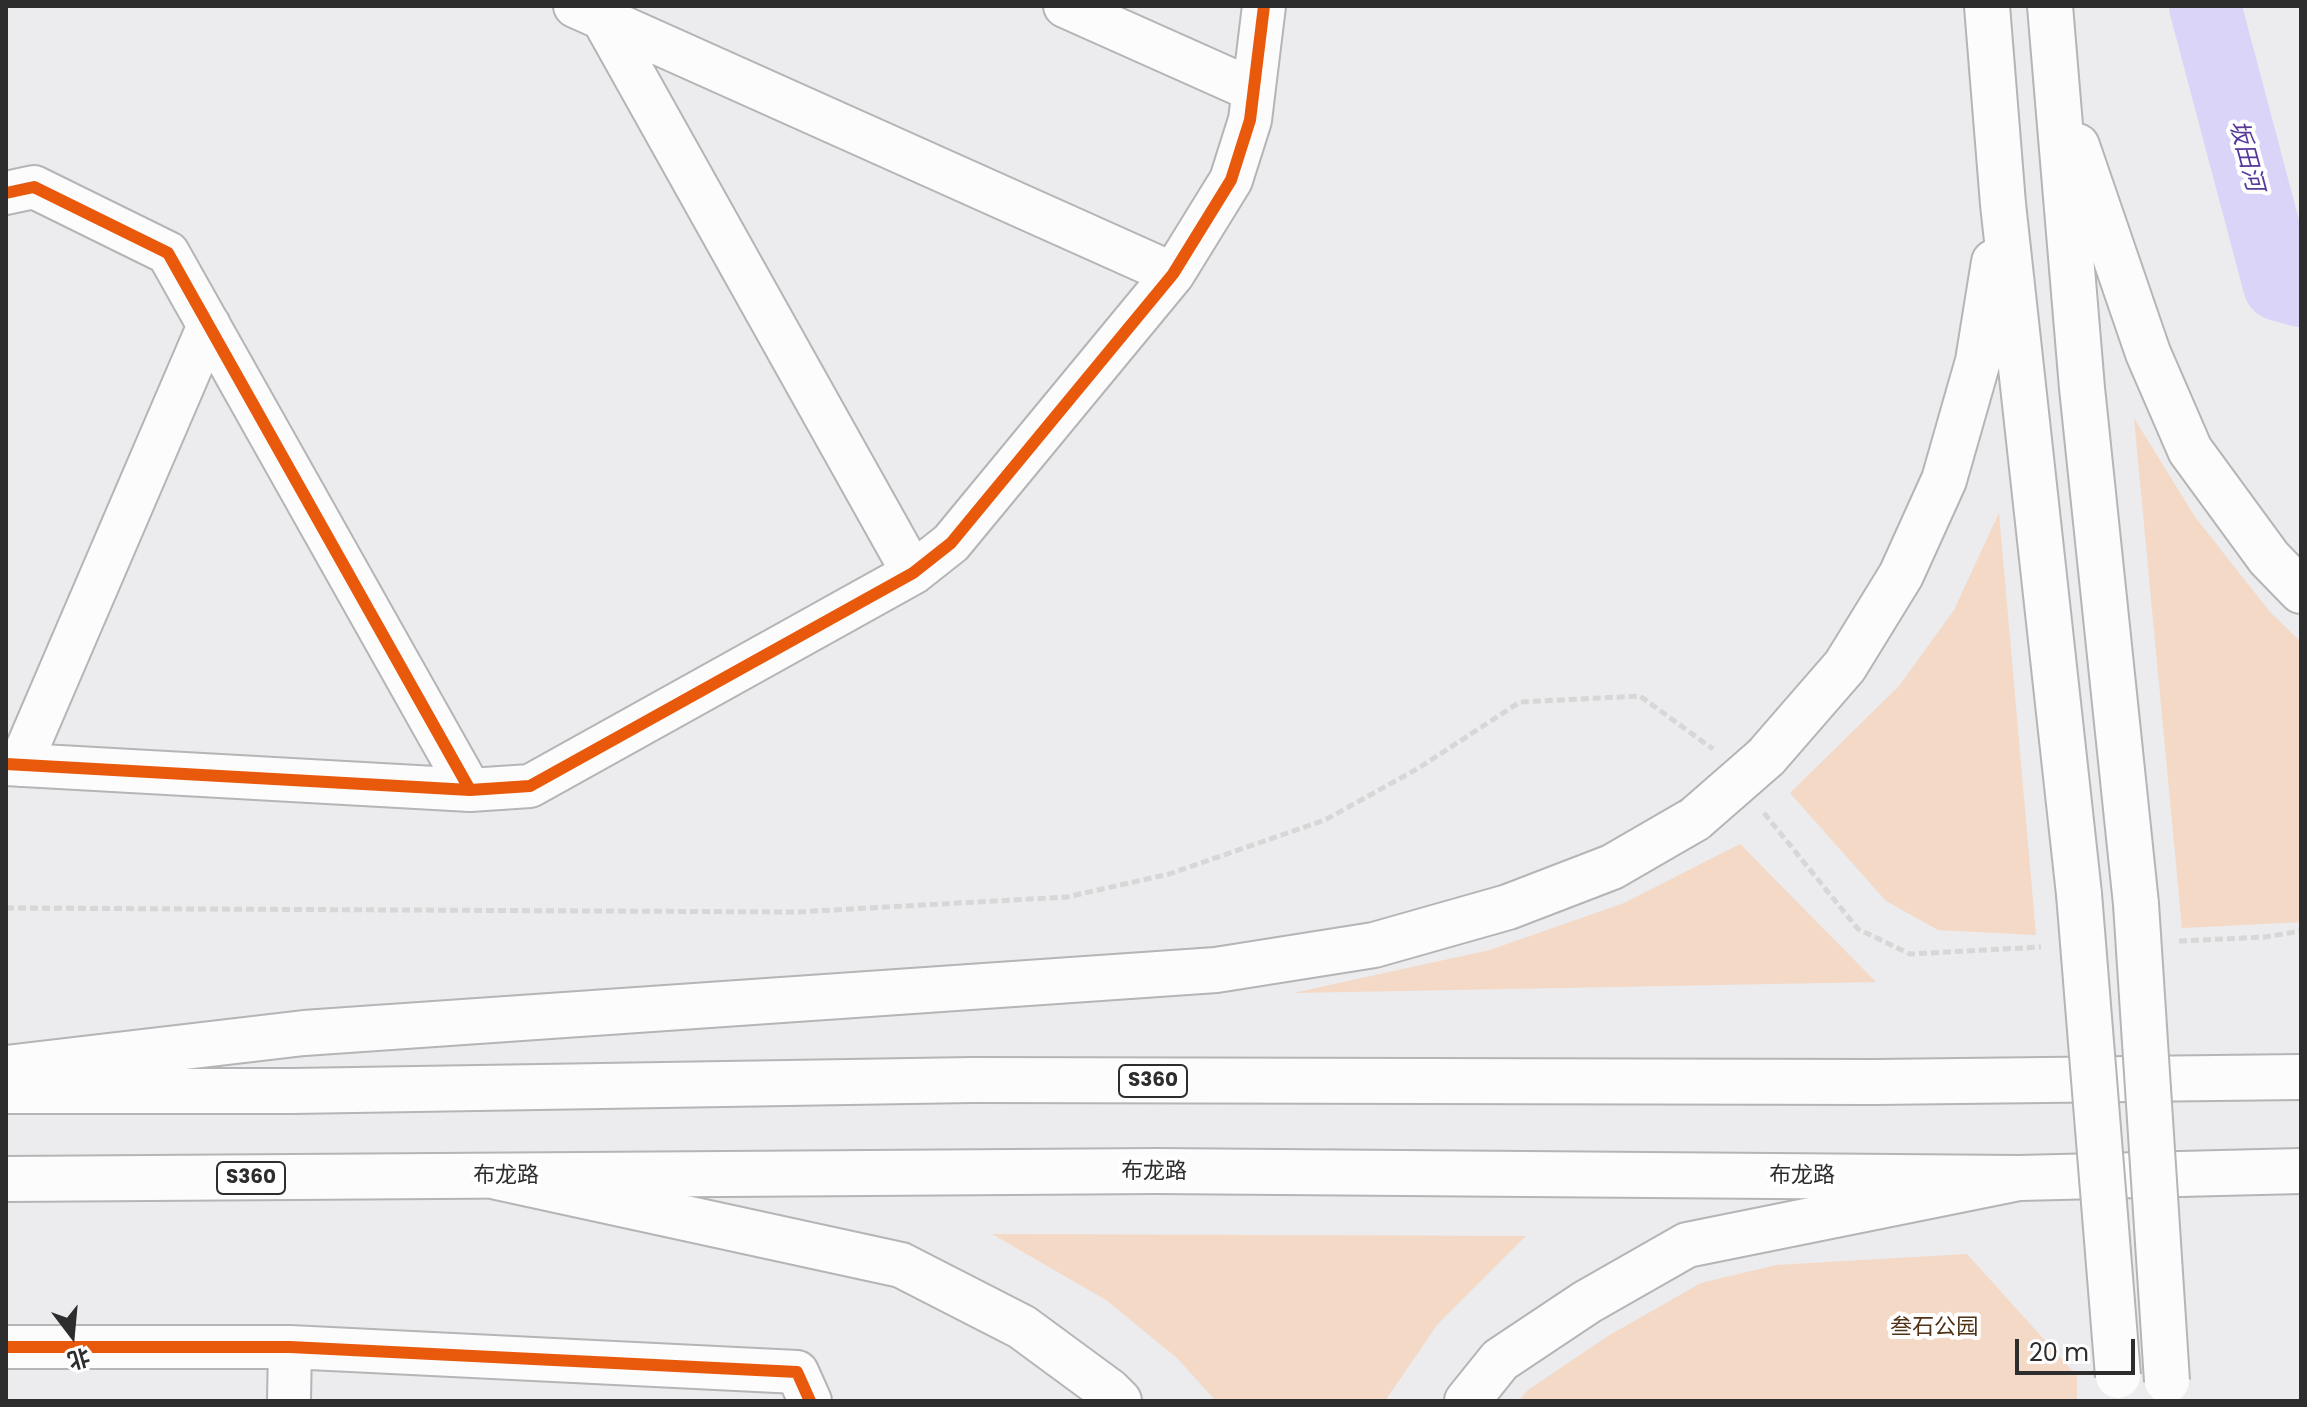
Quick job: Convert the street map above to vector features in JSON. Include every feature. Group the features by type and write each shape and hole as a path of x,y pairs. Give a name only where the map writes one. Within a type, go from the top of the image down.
{"main road":[{"path":"1987,6 2003,204 2079,894 2118,1388"},
{"path":"2050,6 2082,388 2136,904 2167,1391"},
{"path":"2055,80 2148,353 2190,450 2269,558 2301,591"},
{"path":"6,1068 304,1033 1216,970 1374,945 1508,907 1612,867 1695,819 1766,757 1845,666 1901,575 1944,480 1978,361 2003,204"},
{"name":"S360","path":"6,1091 292,1091 972,1080 1875,1082 2301,1077"},
{"name":"布龙路","path":"6,1179 1172,1171 2019,1178 2301,1171"},
{"path":"497,1177 901,1265 1022,1327 1119,1401"},
{"path":"1467,1401 1500,1360 1587,1302 1687,1245 2019,1178"}],"street":[{"path":"1065,6 1253,90"},
{"path":"209,325 13,764 470,790 530,786 913,573 951,543 1173,274 1231,180 1250,120 1264,6"},
{"path":"589,12 1173,274"},
{"path":"589,12 913,573"},
{"path":"6,193 34,187 168,253 470,790"},
{"path":"6,1347 290,1347 797,1372 810,1401"},
{"path":"289,1401 290,1347"}],"path":[{"path":"6,908 797,912 1067,897 1169,874 1325,820 1417,769 1520,702 1640,696 1710,745 1720,757"},
{"path":"1758,805 1858,929 1910,954 2046,946"},
{"path":"2171,941 2265,937 2301,931"}],"green space":[{"path":"2134,418 2195,517 2270,612 2301,642 2301,922 2182,928"},
{"path":"1999,513 2036,935 1938,930 1886,901 1790,793 1899,686 1954,610"},
{"path":"1740,844 1876,982 1293,993 1490,950 1624,903"},
{"path":"992,1234 1526,1236 1437,1325 1385,1401 1216,1401 1177,1358 1106,1300"},
{"name":"叁石公园","path":"1967,1254 2077,1376 2077,1401 1519,1401 1528,1390 1608,1336 1701,1283 1776,1265"}],"waterway":[{"name":"坂田河","path":"2205,6 2279,285 2301,291"}],"cycle path":[{"path":"6,764 470,790 530,786 913,573 951,543 1173,274 1231,180 1250,120 1264,6"},
{"path":"6,193 34,187 168,253 470,790"},
{"path":"6,1347 290,1347 797,1372 810,1401"}]}
